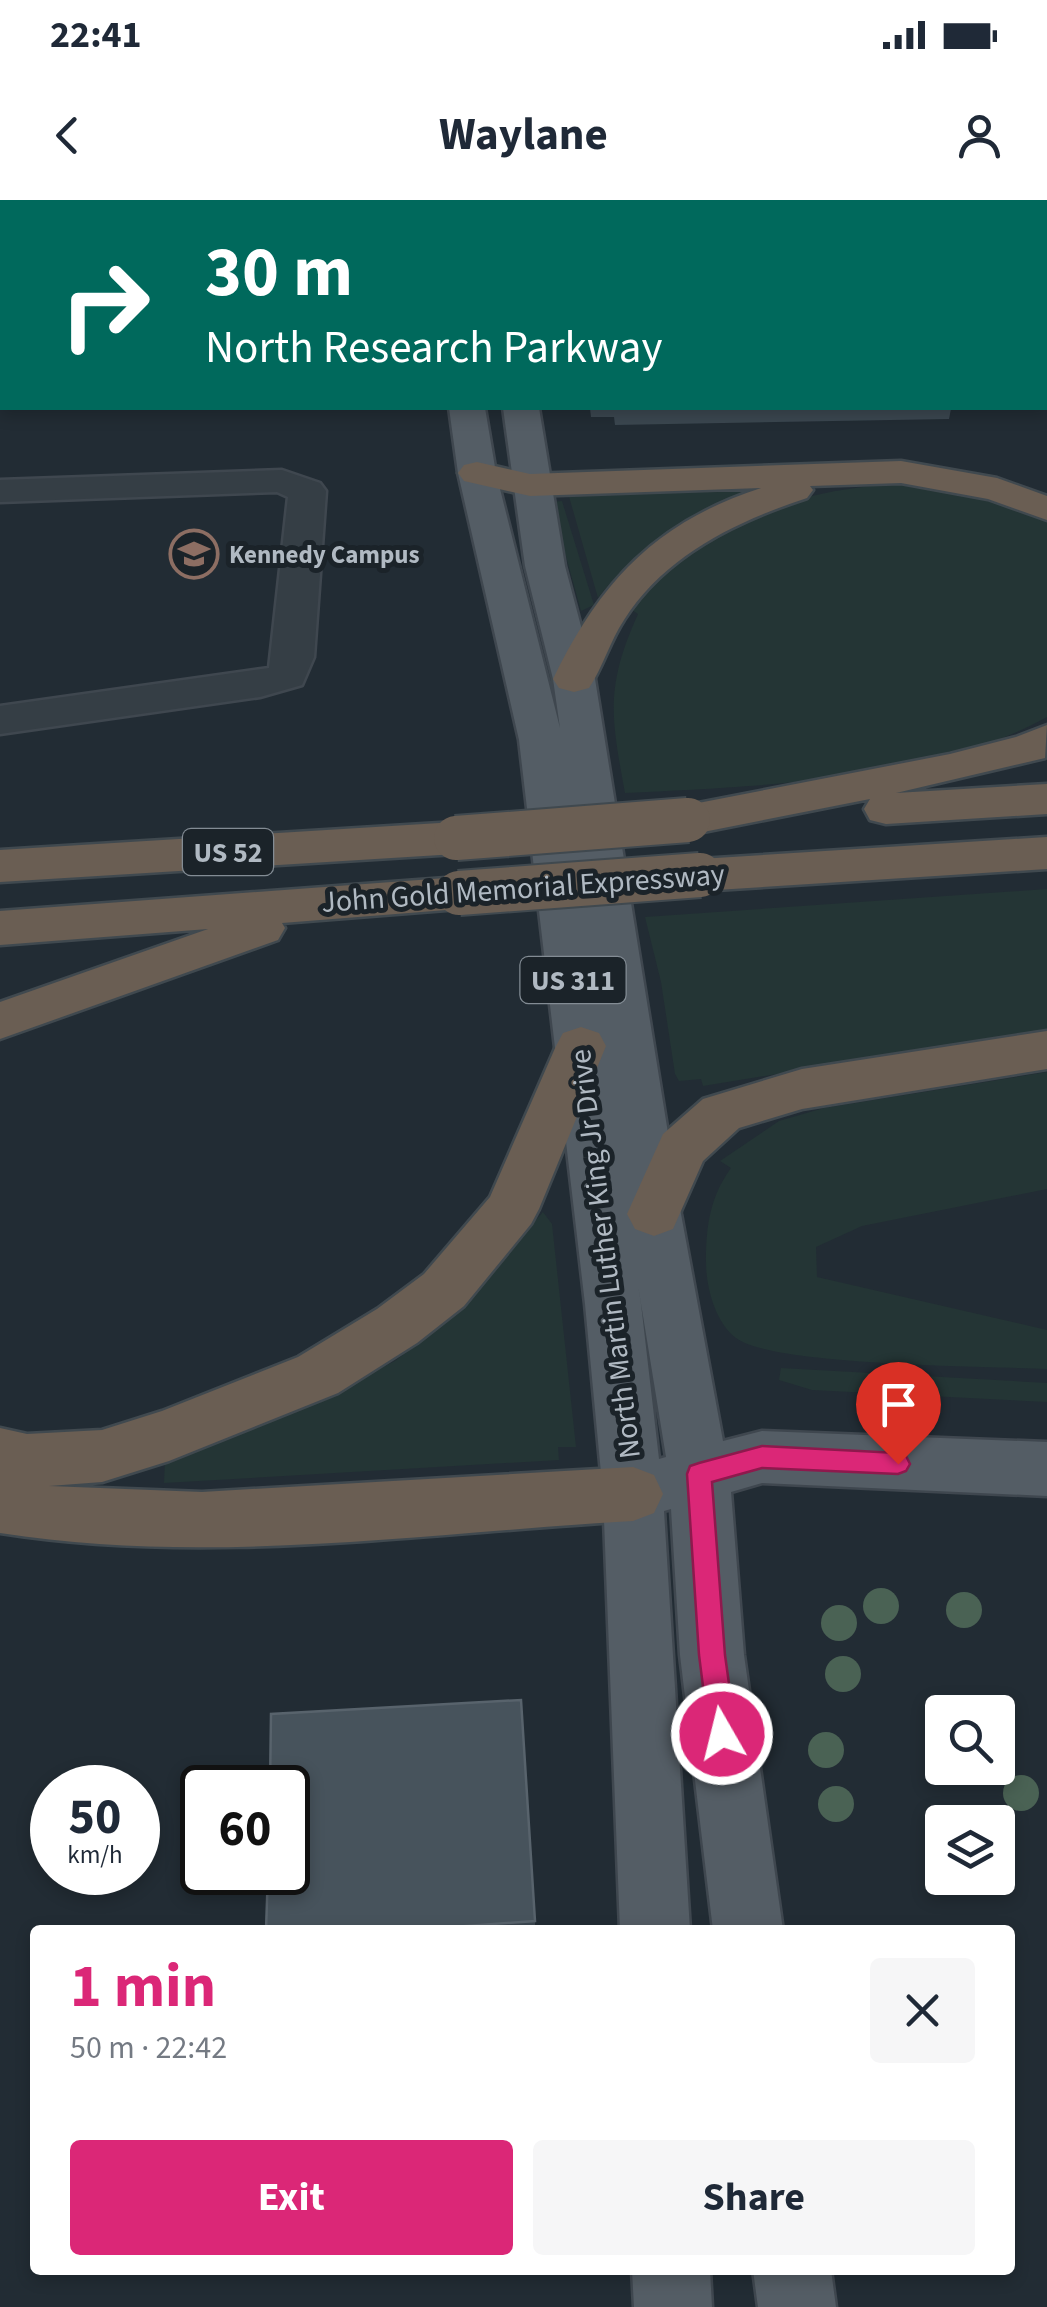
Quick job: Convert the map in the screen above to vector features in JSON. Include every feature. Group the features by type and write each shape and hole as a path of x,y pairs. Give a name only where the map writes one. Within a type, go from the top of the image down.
{"highway":[{"path":"528,472 758,451 926,451 1014,465 1047,478"},
{"path":"477,473 855,472 964,480 997,488 1047,509"},
{"path":"574,679 608,612 645,566 727,514 855,472"},
{"path":"688,820 950,768 1030,748 1047,739"},
{"name":"John Gold Memorial Expressway","path":"0,866 1047,799"},
{"name":"John Gold Memorial Expressway","path":"0,928 1047,853"},
{"path":"0,1021 109,979 340,901"},
{"path":"0,1454 27,1461 102,1456 168,1435 318,1375 397,1326 444,1290 512,1210 581,1046"},
{"path":"654,1214 682,1149 722,1113 802,1089 1047,1050"},
{"path":"0,1506 32,1512 158,1520 310,1516 633,1494"}],"main road":[{"name":"North Martin Luther King Jr Drive","path":"467,410 477,473 541,740 581,1046 633,1494 655,1925"},
{"name":"North Martin Luther King Jr Drive","path":"520,410 528,472 574,679 654,1214 699,1474 712,1655 747,1925"},
{"path":"633,1494 762,1457 1047,1469"},
{"path":"671,2275 672,2307"},
{"path":"793,2275 797,2307"}],"lane":[{"path":"0,491 282,481 307,491 293,657 287,676 260,684 0,720"}],"shaded area":[{"path":"791,482 684,523 640,554 598,598 568,493"},
{"path":"908,483 965,490 1047,521 1047,717 1001,739 897,768 786,783 625,793 614,722 616,683 638,614 632,610 660,579 721,531 755,515 828,493"},
{"path":"562,501 594,605 581,611 551,502"},
{"path":"1047,889 1047,1030 703,1086 701,1079 679,1081 675,1074 661,982 645,917"},
{"path":"1047,1072 1047,1189 862,1226 816,1247 817,1277 1047,1330 1047,1369 883,1363 792,1354 736,1338 722,1323 706,1272 711,1212 731,1168 720,1161 779,1121 824,1108"},
{"path":"543,1212 552,1224 576,1447 558,1447 559,1460 164,1483 165,1461 335,1391 395,1361 437,1328"},
{"path":"781,1368 1047,1383 1047,1402 812,1390 779,1380"}],"building":[{"path":"521,1700 535,1921 480,1925 266,1925 267,1895 310,1895 310,1765 270,1765 271,1714"}],"place":[{"name":"Kennedy Campus","path":"194,554"}],"route":[{"path":"722,1734 699,1474 762,1457 898,1464"}]}
